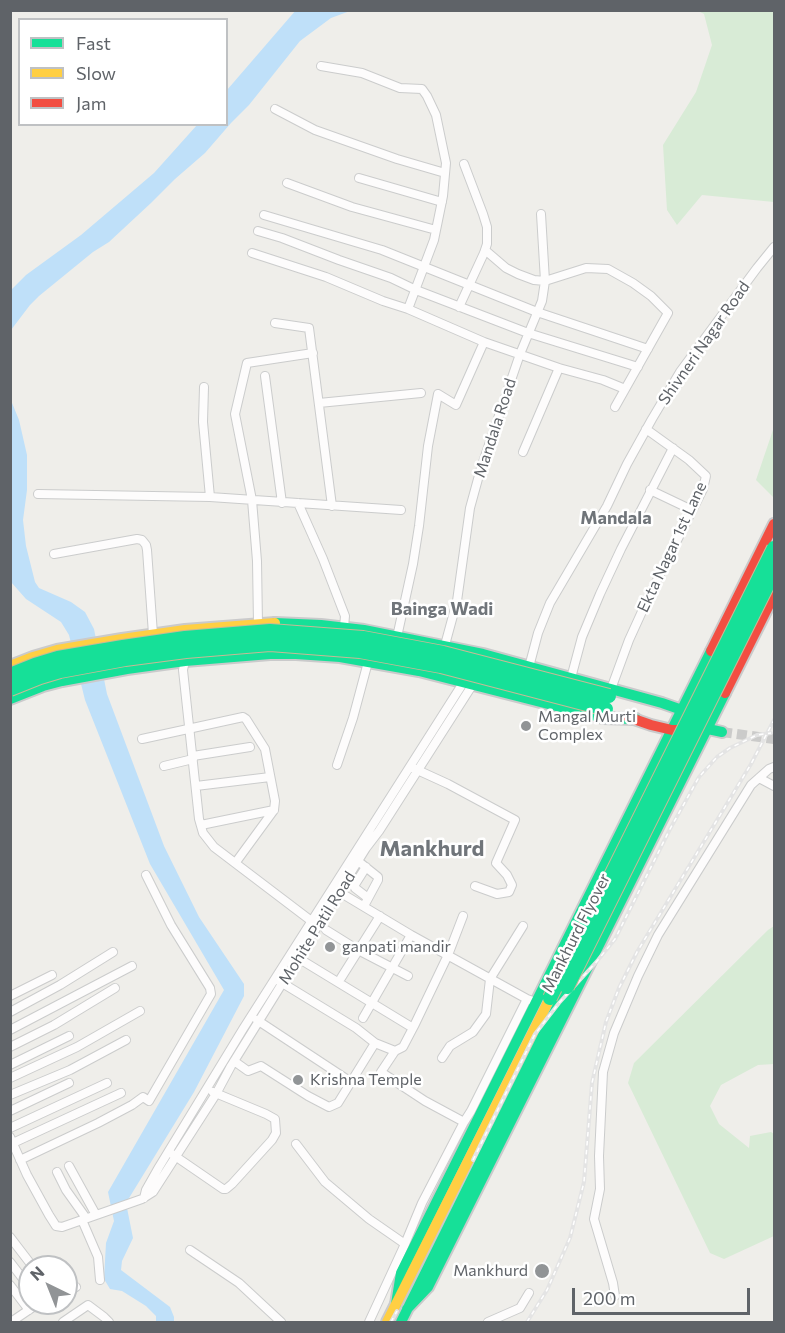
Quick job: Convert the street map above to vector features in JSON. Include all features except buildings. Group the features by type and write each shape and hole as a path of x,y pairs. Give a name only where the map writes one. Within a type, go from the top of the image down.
{"main road":[{"path":"401,1323 403,1310 475,1115 539,998 774,524"},
{"name":"Mankhurd Flyover","path":"403,1310 415,1280 534,1030 539,998 774,548"},
{"name":"Mankhurd Flyover","path":"415,1280 567,987 774,572"},
{"path":"415,1280 708,729 774,595"},
{"path":"11,665 57,651 185,630 258,624 344,627 445,645 571,678 609,698 636,720"},
{"path":"10,675 58,658 123,646 243,633 297,632 363,638 443,653 609,698"},
{"path":"10,689 60,671 125,659 232,647 270,644 297,645 360,651 609,698 642,698 682,710 708,729"},
{"path":"10,699 62,681 127,669 185,661 270,654 318,656 368,662 439,675 603,718 636,720 672,730 708,729 722,732"},
{"path":"651,725 662,751"},
{"path":"377,1323 403,1310"},
{"path":"387,1323 403,1310"}],"street":[{"path":"321,66 362,73 400,88 422,89 436,115 446,163 442,202 425,267 408,309"},
{"path":"274,109 315,130 445,173"},
{"path":"459,307 487,244 487,228 483,214 464,165"},
{"path":"359,178 442,202"},
{"path":"286,183 352,207 436,231"},
{"name":"Mandala Road","path":"445,645 457,601 470,508 481,468 520,354 542,301 545,281 541,214"},
{"path":"264,215 382,250 537,312 648,349"},
{"path":"258,231 391,278 416,290 528,333 638,367"},
{"name":"Shivneri Nagar Road","path":"529,667 538,633 550,603 608,506 646,429 680,372 774,247"},
{"path":"485,250 507,268 534,280 545,281 586,268 608,269 651,296 668,313 615,408"},
{"path":"252,253 304,269 382,301 408,309 484,342 625,389"},
{"path":"274,323 309,328 332,506"},
{"path":"397,636 419,526 428,446 438,394 456,405 484,342"},
{"path":"258,624 257,561 250,500 235,414 247,363 313,353"},
{"path":"523,452 559,368"},
{"path":"265,376 282,503"},
{"path":"204,387 203,422 210,498"},
{"path":"319,403 421,393"},
{"name":"Ekta Nagar 1st Lane","path":"609,698 625,650 650,594 703,489 706,476 689,460 646,429"},
{"path":"571,678 580,644 591,616 621,549 673,448"},
{"path":"650,490 692,510"},
{"path":"38,494 235,499 400,510"},
{"path":"298,503 345,616 344,627"},
{"path":"54,554 142,540 147,550 153,634"},
{"path":"181,1140 207,1089 241,1033 279,981 315,923 214,847 203,833 183,670 185,630"},
{"name":"Mohite Patil Road","path":"96,1215 144,1198 153,1192 163,1168 216,1094 259,1021 279,981 298,958 315,923 358,861 360,851 379,831 392,802 469,683 479,653"},
{"path":"337,765 368,662"},
{"path":"142,739 243,717 246,719 265,749 275,801 274,810 236,862"},
{"path":"164,766 250,747"},
{"path":"615,1296 594,1219 600,1189 599,1156 603,1072 614,1033 658,935 751,785 774,767"},
{"path":"414,768 515,820 496,863 507,875 512,885 509,892 497,894 475,886"},
{"path":"196,786 270,777"},
{"path":"759,778 774,786"},
{"path":"201,825 274,810"},
{"path":"360,851 336,890 490,979 539,998"},
{"path":"358,861 378,877 364,906"},
{"path":"366,867 354,886 368,898"},
{"path":"20,1160 98,1123 143,1097 149,1101 211,994 210,988 171,926 146,875"},
{"path":"463,915 448,955 413,1028 403,1047 395,1052 381,1072 425,1101 464,1122"},
{"path":"342,978 380,916"},
{"path":"441,1058 450,1046 473,1032 486,1014 490,979 523,926"},
{"path":"326,930 408,976"},
{"path":"363,1018 411,935"},
{"path":"10,1012 114,952"},
{"path":"298,958 413,1028"},
{"path":"10,1030 132,966"},
{"path":"10,996 52,975"},
{"path":"279,981 356,1028 375,1043 395,1052"},
{"path":"10,1047 54,1025 115,988"},
{"path":"10,1078 77,1047 140,1011"},
{"path":"251,1017 351,1082"},
{"path":"241,1033 249,1037"},
{"path":"10,1065 69,1036"},
{"path":"10,1095 70,1070 126,1040"},
{"path":"234,1061 248,1071 261,1066 329,1107 338,1102 375,1043"},
{"path":"10,1111 69,1083"},
{"path":"10,1128 107,1083"},
{"path":"172,1154 223,1190 232,1184 276,1133 275,1119 207,1089"},
{"path":"69,1166 96,1215 62,1227 56,1226 49,1215 12,1140 121,1093"},
{"path":"369,1323 422,1203 464,1122 475,1115"},
{"path":"296,1144 326,1182 369,1219 405,1244"},
{"path":"57,1172 84,1219 98,1257 100,1280"},
{"path":"10,1237 24,1255"},
{"path":"10,1256 20,1249"},
{"path":"190,1250 239,1283 281,1323"},
{"path":"488,1323 520,1308 530,1293"},
{"path":"63,1323 88,1305 109,1323"}],"green space":[{"path":"698,11 774,11 774,202 702,195 677,225 667,210 663,145 696,92 712,45 704,14"},
{"path":"774,427 774,498 756,480"},
{"path":"774,926 774,1064 758,1065 721,1085 710,1106 719,1124 749,1148 750,1136 771,1132 774,1134 774,1236 724,1259 710,1253 628,1083 634,1063"}],"water":[{"path":"296,10 350,11 331,18 300,41 249,105 205,153 109,242 93,252 39,296 11,330 11,290 26,275 81,235 154,173 196,126 228,126 228,89"},
{"path":"10,398 19,420 27,455 27,490 23,520 26,546 35,582 39,588 71,602 85,612 94,629 107,694 164,846 199,917 244,984 244,996 194,1092 126,1203 133,1238 122,1261 121,1270 170,1307 174,1322 156,1322 156,1316 146,1306 122,1291 110,1289 104,1279 106,1243 114,1221 108,1192 224,990 150,864 85,700 69,635 61,622 26,599 11,582"}],"tunnel":[{"path":"722,732 774,739"}],"railway":[{"path":"527,1322 547,1290 570,1238 584,1182 592,1083 606,1022 619,988 637,952 751,764 774,720"},
{"path":"473,1160 535,1034 615,939 670,829 699,777 717,757 730,748 757,735 771,733"},
{"path":"391,1322 397,1311"}],"traffic: fast":[{"path":"550,998 774,548"},
{"path":"567,987 774,572"},
{"path":"275,623 364,630 483,654 662,703 689,715"},
{"path":"10,675 58,658 185,638 270,631 363,638 443,653 609,696"},
{"path":"10,689 60,671 125,659 270,644 360,651 441,666 606,709"},
{"path":"396,1304 401,1273 711,651"},
{"path":"10,699 62,681 127,669 185,661 296,654 340,657 419,671 603,718 636,719"},
{"path":"407,1309 428,1287 725,693"},
{"path":"708,729 722,732"},
{"path":"401,1322 567,987"}],"traffic: slow":[{"path":"10,666 57,650 122,639 185,630 275,623"},
{"path":"387,1322 550,998"}],"traffic: jam":[{"path":"711,651 774,524"},
{"path":"725,693 774,595"},
{"path":"628,717 651,725 679,730"}],"place":[{"name":"Mangal Murti Complex","path":"526,726"},
{"name":"ganpati mandir","path":"330,947"},
{"name":"Krishna Temple","path":"298,1080"},
{"name":"Mankhurd","path":"542,1271"}],"district":[{"name":"Mandala","path":"616,518"},
{"name":"Bainga Wadi","path":"442,609"},
{"name":"Mankhurd","path":"432,849"}]}
